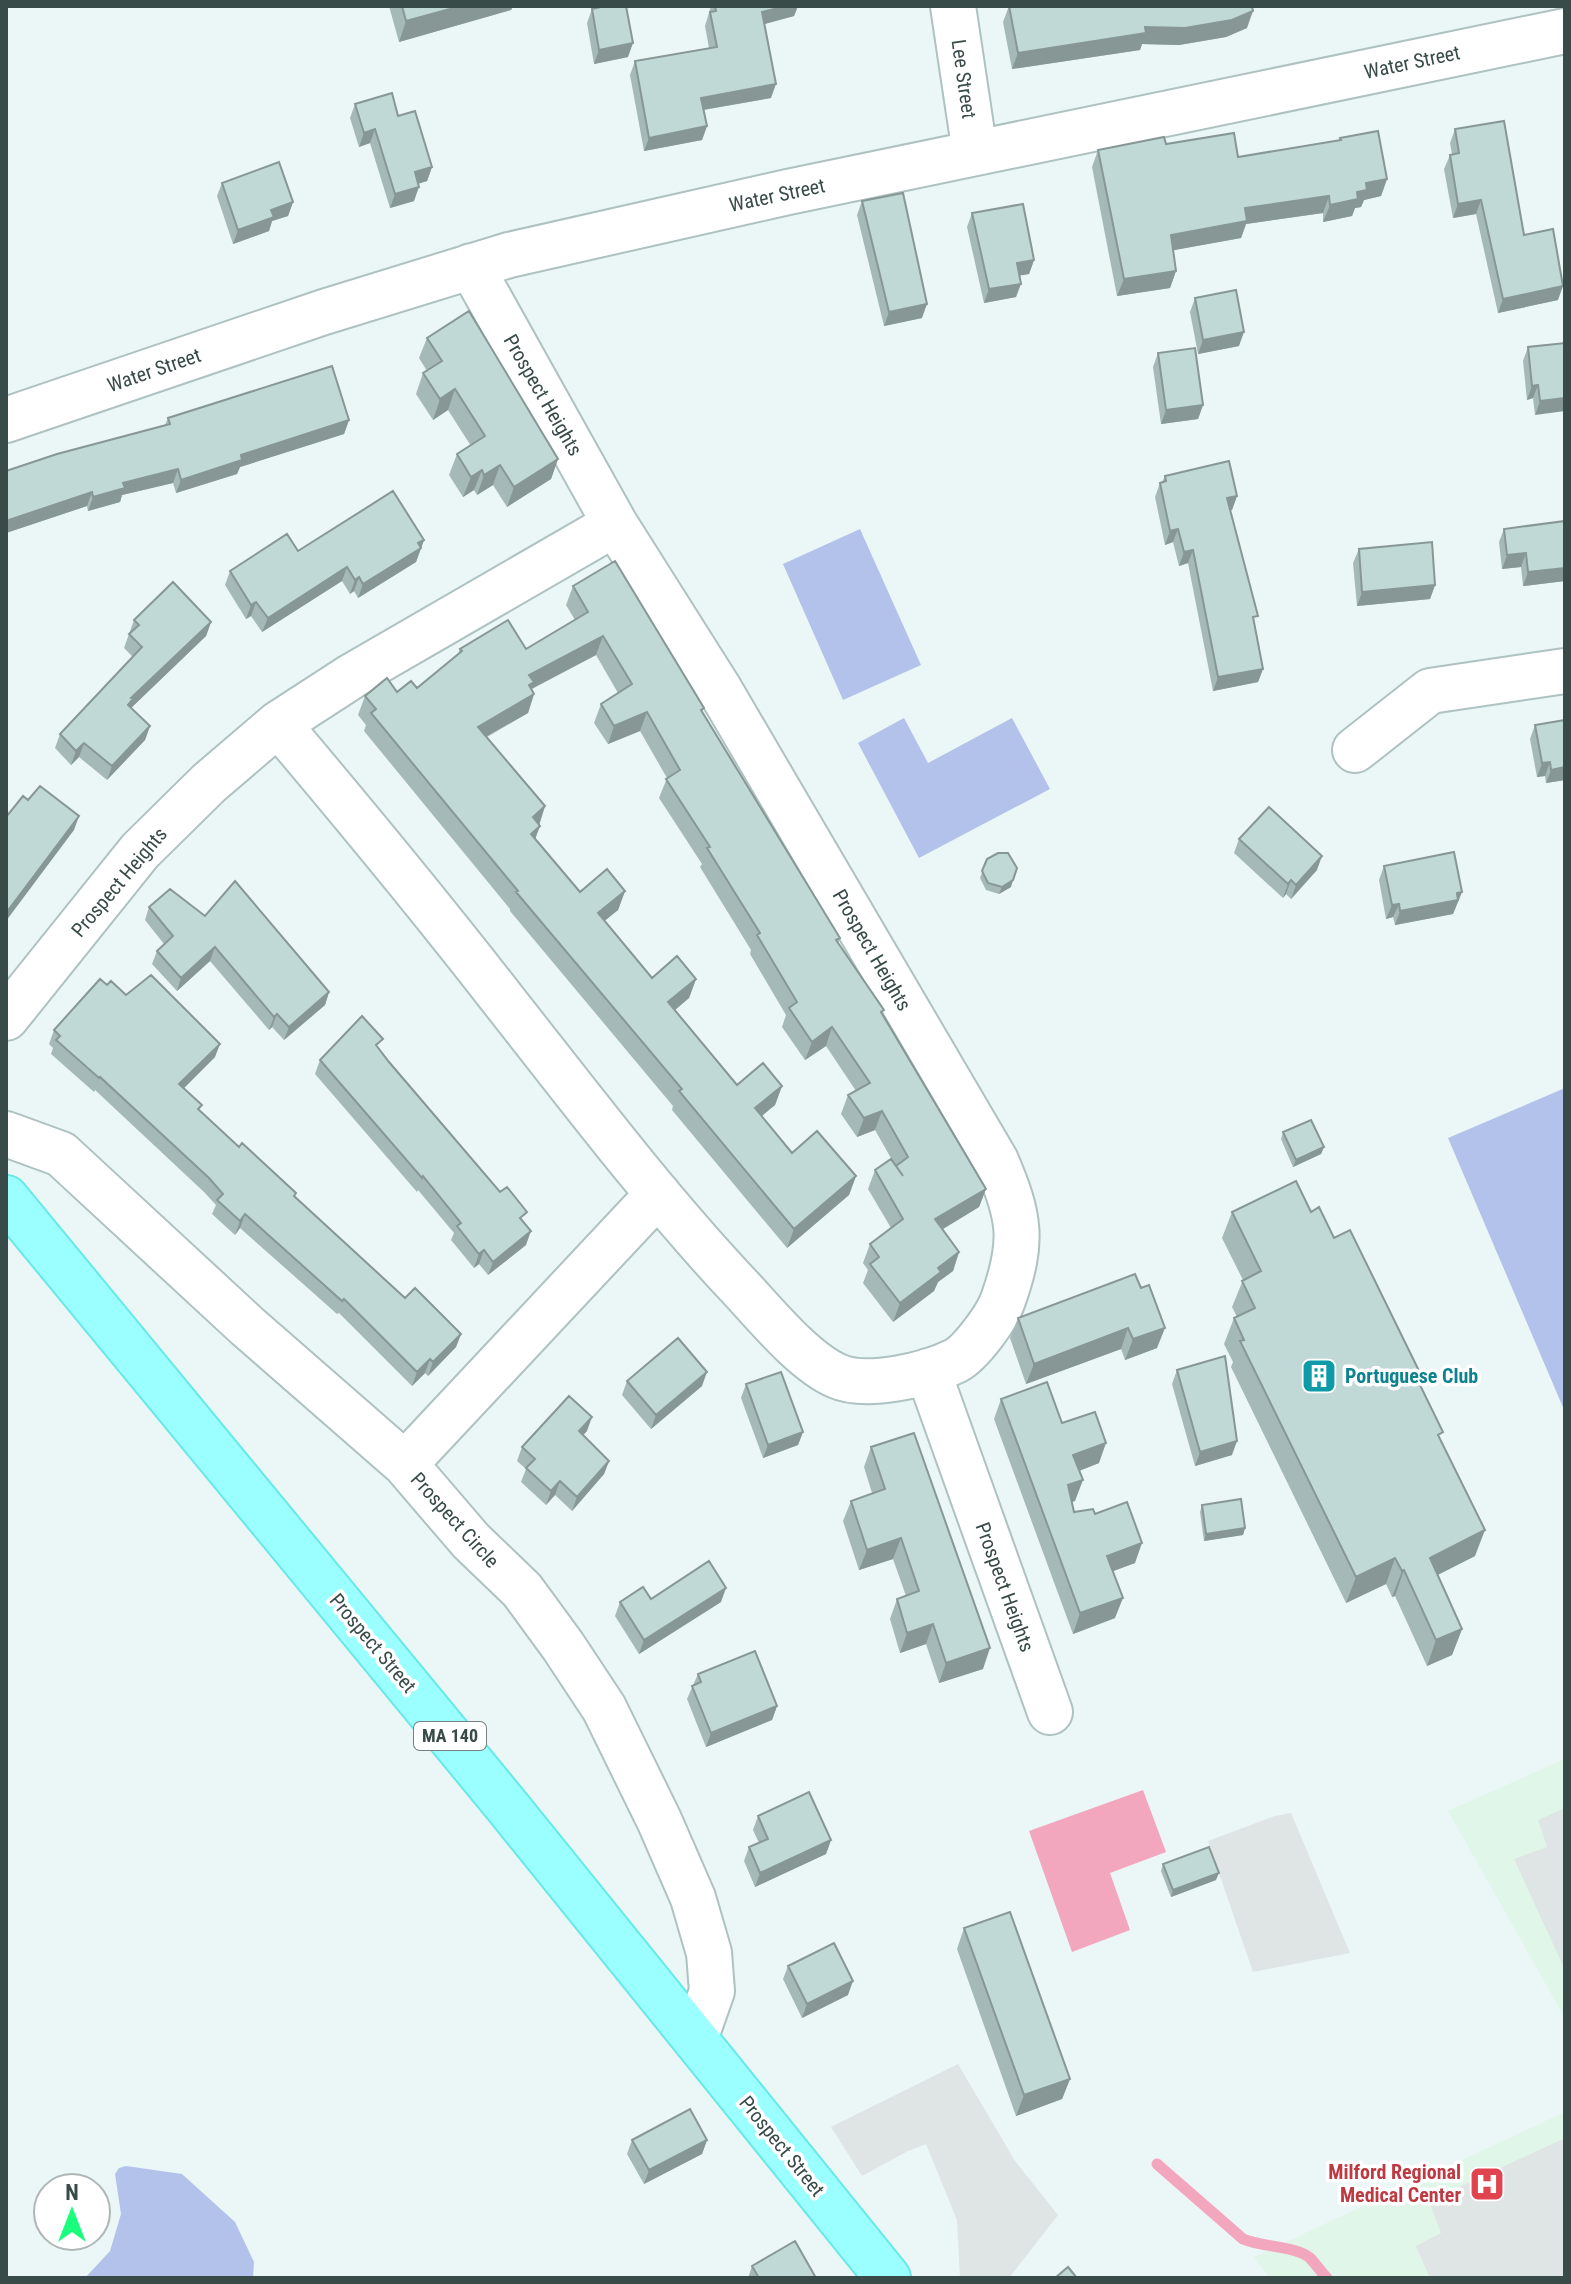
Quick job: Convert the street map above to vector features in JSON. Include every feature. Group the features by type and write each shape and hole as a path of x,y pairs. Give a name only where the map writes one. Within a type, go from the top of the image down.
{"main road":[{"name":"Prospect Street","path":"6,1198 496,1792 888,2278"}],"street":[{"name":"Lee Street","path":"953,6 975,153"},
{"name":"Water Street","path":"6,420 308,317 471,266 788,192 1565,31"},
{"name":"Prospect Heights","path":"278,724 480,970 658,1194 703,1248 801,1352 838,1377 894,1381 957,1360 980,1336 1000,1309 1013,1272 1018,1241 1012,1199 996,1161 718,687 615,524 471,266"},
{"name":"Prospect Heights","path":"6,1018 140,851 209,783 278,724 352,676 615,524"},
{"path":"1355,750 1430,691 1565,671"},
{"name":"Prospect Circle","path":"6,1134 61,1154 247,1326 405,1464 471,1541 522,1590 604,1708 693,1898 709,1953 712,1991 695,2039"},
{"path":"405,1464 658,1194"},
{"name":"Prospect Heights","path":"928,1371 1050,1712"}],"shaded area":[{"path":"860,529 921,665 843,700 783,564"},
{"path":"904,718 928,763 1012,718 1050,789 919,858 858,743"},
{"path":"1565,1088 1565,1412 1448,1138"},
{"path":"1565,1759 1565,2018 1448,1811"},
{"path":"1143,1790 1166,1852 1110,1873 1130,1930 1072,1952 1029,1831"},
{"path":"1565,1808 1565,1970 1514,1859 1547,1847 1538,1820"},
{"path":"1291,1813 1350,1953 1253,1972 1208,1841"},
{"path":"958,2064 1015,2161 1058,2215 1009,2278 960,2278 957,2220 926,2144 862,2176 831,2127"},
{"name":"Milford Regional Medical Center","path":"1565,2112 1565,2278 1270,2278 1254,2257"},
{"path":"1565,2138 1565,2278 1430,2278 1416,2246 1441,2233 1429,2201"},
{"path":"126,2166 182,2174 235,2222 254,2262 253,2278 85,2278 112,2252 121,2214 115,2174 119,2168"}],"building":[{"path":"402,6 461,6 406,21"},
{"path":"626,6 633,43 599,50 592,9"},
{"path":"715,6 786,6 762,12 776,84 701,98 707,126 649,138 635,61 717,47 710,12 716,11"},
{"path":"1009,6 1252,6 1253,11 1232,20 1185,28 1145,27 1146,33 1018,53"},
{"path":"392,93 398,116 415,111 432,167 415,172 419,187 395,194 375,129 364,133 355,104"},
{"path":"1504,121 1524,235 1553,229 1563,286 1503,299 1481,200 1458,204 1450,155 1459,153 1455,129"},
{"path":"1378,131 1387,179 1366,183 1367,190 1357,192 1358,199 1330,205 1329,196 1245,208 1247,221 1171,235 1176,271 1124,279 1098,150 1164,137 1166,144 1234,133 1238,157"},
{"path":"279,162 293,202 271,210 274,217 238,230 222,183"},
{"path":"903,193 927,304 889,312 862,201"},
{"path":"1023,204 1034,260 1017,263 1021,284 989,289 972,213"},
{"path":"1236,290 1244,332 1203,340 1195,298"},
{"path":"469,311 558,459 514,487 500,465 484,475 482,470 471,477 457,454 485,436 455,389 440,399 423,373 442,361 427,338"},
{"path":"1565,343 1565,398 1540,401 1538,385 1532,386 1528,347"},
{"path":"1195,348 1203,405 1166,410 1158,353"},
{"path":"332,366 349,420 241,455 242,460 181,480 178,469 123,483 125,488 93,497 92,492 6,521 6,471 170,424 168,418"},
{"path":"1229,461 1237,496 1227,498 1258,616 1253,617 1263,669 1218,677 1193,550 1184,552 1178,529 1170,531 1160,483 1166,481 1165,476"},
{"path":"393,491 424,540 418,543 421,548 363,584 359,577 355,580 347,567 268,618 256,602 251,605 230,571 287,534 298,551"},
{"path":"1565,521 1565,568 1528,572 1526,553 1507,555 1504,529"},
{"path":"1432,542 1435,585 1362,592 1359,549"},
{"path":"615,561 704,708 701,710 840,938 836,940 884,1010 881,1012 986,1189 935,1219 959,1252 938,1268 941,1272 900,1303 870,1264 879,1257 870,1244 903,1219 875,1170 891,1159 903,1176 896,1166 908,1157 882,1111 864,1118 848,1095 870,1083 832,1027 812,1042 789,1008 797,1002 757,935 760,933 666,779 680,770 647,712 614,726 601,704 632,684 603,636 529,675 534,682 529,685 534,694 478,727 545,806 533,817 540,826 531,834 580,892 607,869 625,891 598,913 652,978 677,956 696,979 668,1002 737,1085 763,1063 782,1086 755,1108 792,1153 817,1131 856,1176 794,1229 371,713 376,709 365,696 387,678 397,692 411,681 417,688 462,651 460,649 508,620 526,649 588,612 573,586"},
{"path":"173,582 211,622 131,698 128,705 150,726 112,766 84,743 76,751 60,734 142,647 129,634 139,625 134,620"},
{"path":"1565,720 1565,767 1551,770 1550,762 1542,763 1535,725"},
{"path":"40,786 79,816 6,913 6,817 23,796 28,800"},
{"path":"1269,807 1322,856 1296,885 1291,880 1288,884 1239,839"},
{"path":"1454,852 1462,892 1457,893 1458,900 1400,911 1399,904 1392,905 1384,866"},
{"path":"998,853 1008,853 1017,868 1013,880 1002,887 988,883 982,871 987,859"},
{"path":"235,881 329,992 289,1027 277,1014 274,1017 215,947 181,978 157,951 173,936 149,907 170,889 205,916"},
{"path":"151,975 220,1044 179,1084 202,1105 198,1109 239,1147 242,1143 296,1193 294,1196 405,1298 415,1288 461,1334 433,1362 430,1359 417,1372 344,1299 342,1301 245,1214 240,1221 217,1200 223,1194 209,1178 56,1040 60,1036 54,1030 100,979 107,985 111,981 126,995"},
{"path":"362,1016 383,1039 376,1045 389,1062 500,1192 507,1187 527,1212 520,1218 531,1231 493,1262 484,1250 479,1254 457,1226 461,1223 423,1176 320,1060"},
{"path":"1311,1120 1324,1147 1296,1160 1283,1132"},
{"name":"Portuguese Club","path":"1296,1181 1311,1212 1319,1207 1334,1238 1350,1230 1424,1381 1419,1383 1443,1432 1438,1435 1485,1530 1430,1558 1462,1629 1436,1640 1404,1570 1395,1558 1356,1577 1240,1341 1244,1340 1234,1318 1255,1308 1242,1281 1261,1271 1232,1212"},
{"path":"1135,1274 1141,1288 1149,1285 1165,1328 1133,1339 1128,1328 1034,1364 1018,1318"},
{"path":"678,1338 707,1372 656,1415 627,1381"},
{"path":"1225,1356 1237,1441 1200,1452 1177,1370"},
{"path":"781,1372 803,1432 768,1445 746,1384"},
{"path":"1047,1382 1062,1423 1095,1412 1106,1443 1073,1455 1083,1480 1068,1485 1074,1512 1093,1509 1095,1514 1127,1502 1142,1543 1107,1556 1123,1598 1080,1613 1001,1399"},
{"path":"569,1396 592,1417 579,1431 609,1461 577,1497 560,1481 551,1491 526,1468 535,1459 522,1447"},
{"path":"914,1433 990,1648 946,1663 933,1624 907,1633 897,1599 919,1591 901,1538 867,1550 851,1501 885,1489 871,1447"},
{"path":"1241,1499 1245,1528 1206,1534 1202,1505"},
{"path":"709,1561 726,1588 644,1640 620,1602 643,1587 651,1599"},
{"path":"755,1651 777,1706 711,1733 692,1686 701,1682 698,1674"},
{"path":"809,1792 831,1840 760,1873 749,1847 768,1839 758,1816"},
{"path":"1209,1847 1219,1873 1173,1890 1163,1864"},
{"path":"1010,1912 1070,2079 1024,2095 964,1928"},
{"path":"834,1943 853,1981 807,2004 788,1966"},
{"path":"690,2109 707,2140 649,2170 632,2140"},
{"path":"795,2241 816,2278 759,2278 752,2266"},
{"path":"1068,2267 1077,2278 1055,2278"}],"waterway":[{"path":"1157,2164 1243,2239 1304,2254 1327,2278"}],"place":[{"name":"Portuguese Club","path":"1319,1376"},
{"name":"Milford Regional Medical Center","path":"1487,2184"}]}
